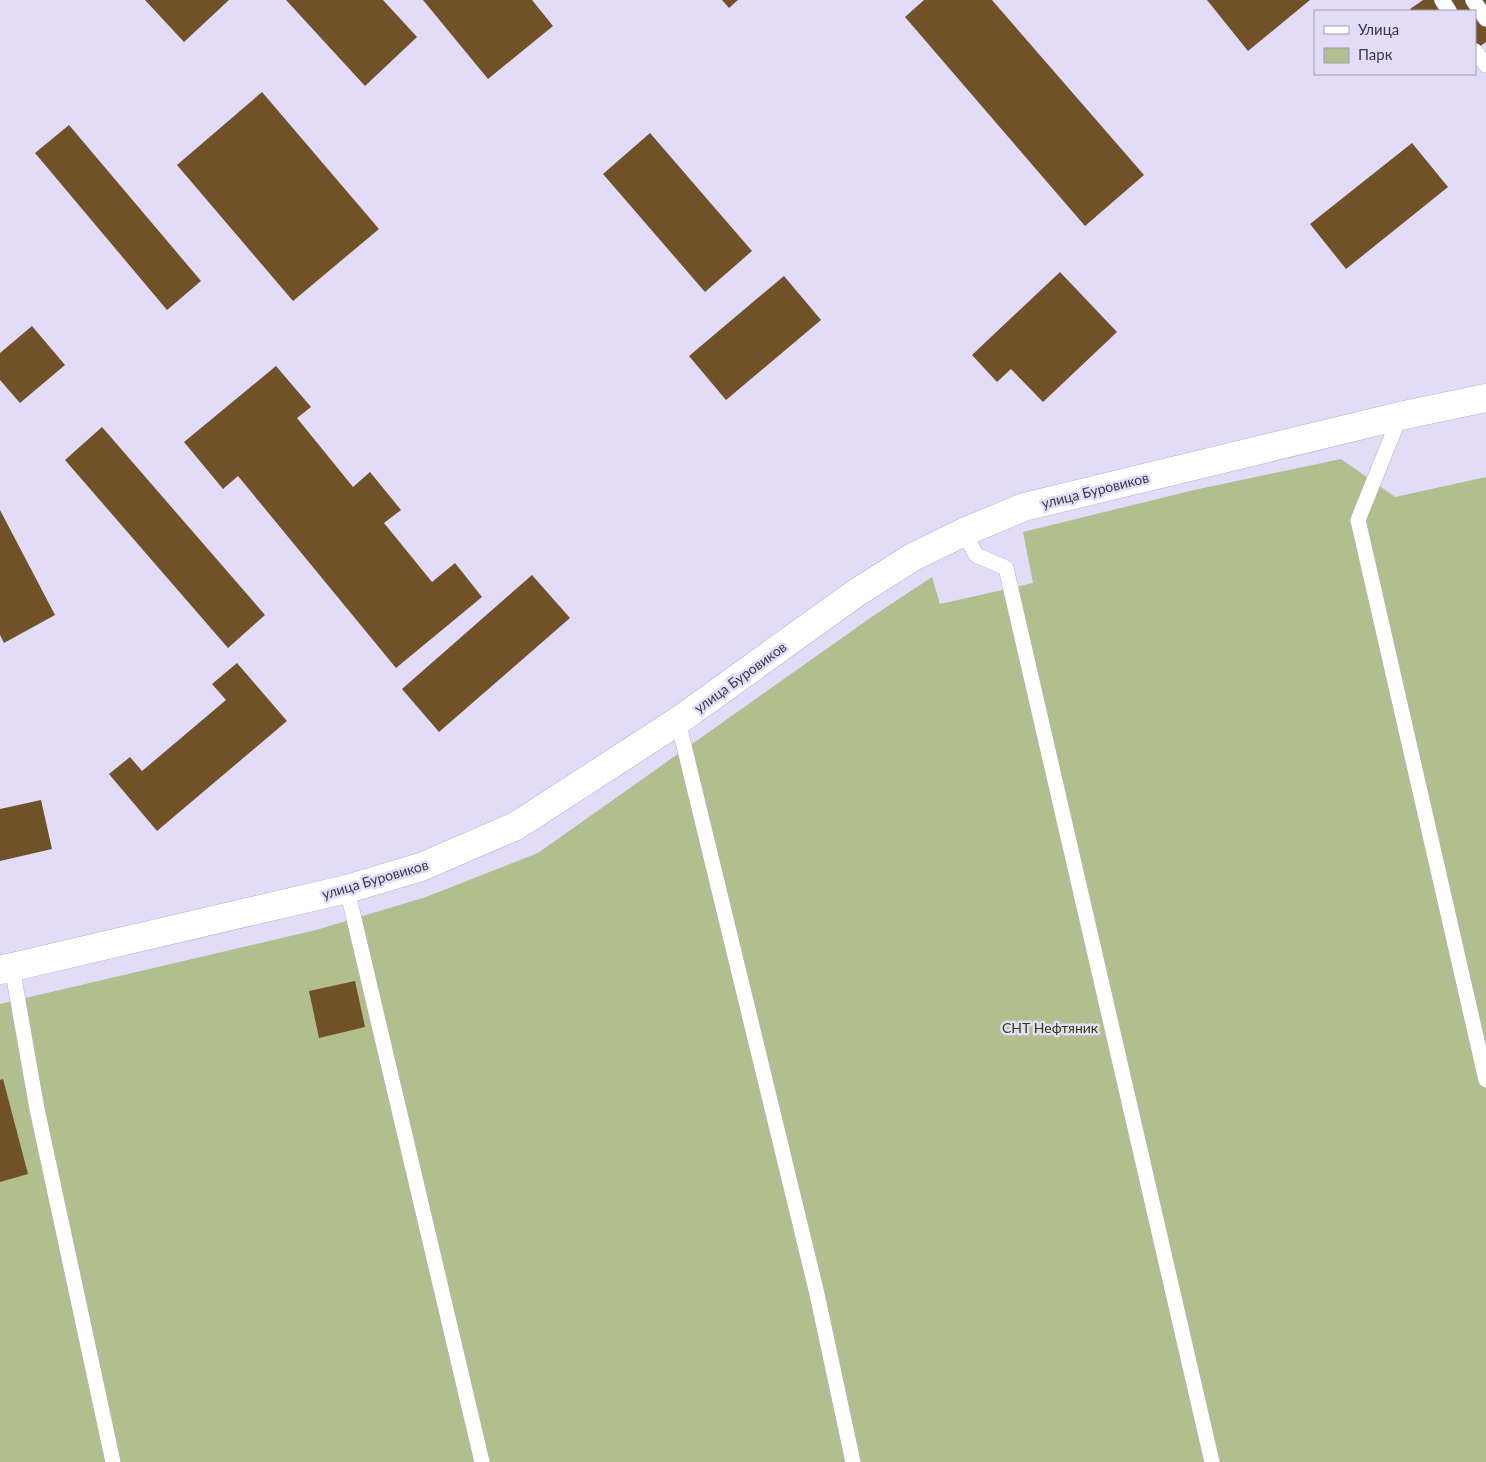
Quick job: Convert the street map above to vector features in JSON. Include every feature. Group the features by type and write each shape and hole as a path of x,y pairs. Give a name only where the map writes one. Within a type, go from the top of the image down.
{"street":[{"name":"улица Буровиков","path":"6,969 347,889 421,867 516,826 678,721 856,593 913,557 964,532 1024,507 1400,416 1486,398"}],"lane":[{"path":"1473,0 1486,19"},
{"path":"1476,52 1486,65"},
{"path":"1400,416 1358,520 1486,1080"},
{"path":"964,532 976,555 1006,568 1212,1462"},
{"path":"678,721 817,1294 852,1462"},
{"path":"347,889 482,1462"},
{"path":"6,969 113,1462"}],"green space":[{"name":"СНТ Нефтяник","path":"1341,459 1395,497 1486,477 1486,1462 0,1462 0,1004 316,930 426,897 538,853 873,616 932,577 940,604 1033,583 1023,532 1194,490"}],"building":[{"path":"145,0 229,0 184,42"},
{"path":"286,0 383,0 417,37 365,86"},
{"path":"423,0 532,0 553,26 488,79"},
{"path":"722,0 738,0 729,8"},
{"path":"924,0 992,0 1144,175 1085,226 905,17"},
{"path":"1207,0 1310,0 1248,51"},
{"path":"1423,0 1486,0 1486,42 1476,49 1476,10 1410,9"},
{"path":"262,92 379,229 293,301 177,165"},
{"path":"69,125 201,281 167,310 35,153"},
{"path":"650,133 752,251 705,292 603,174"},
{"path":"1412,143 1448,187 1346,269 1310,224"},
{"path":"1060,272 1117,332 1043,402 1011,369 997,382 972,355"},
{"path":"784,276 821,320 726,400 689,356"},
{"path":"32,326 65,365 20,403 0,380 0,353"},
{"path":"276,366 311,407 297,418 353,487 370,472 401,510 384,523 432,582 455,563 482,597 396,668 238,476 223,489 184,442"},
{"path":"102,427 265,615 228,648 65,460"},
{"path":"0,510 55,615 4,643 0,635"},
{"path":"532,575 570,618 439,732 402,689"},
{"path":"237,663 287,721 157,831 109,774 130,757 142,771 226,700 212,684"},
{"path":"41,800 52,849 0,861 0,809"},
{"path":"355,981 365,1027 319,1038 309,991"},
{"path":"3,1079 28,1174 0,1182 0,1080"}]}
